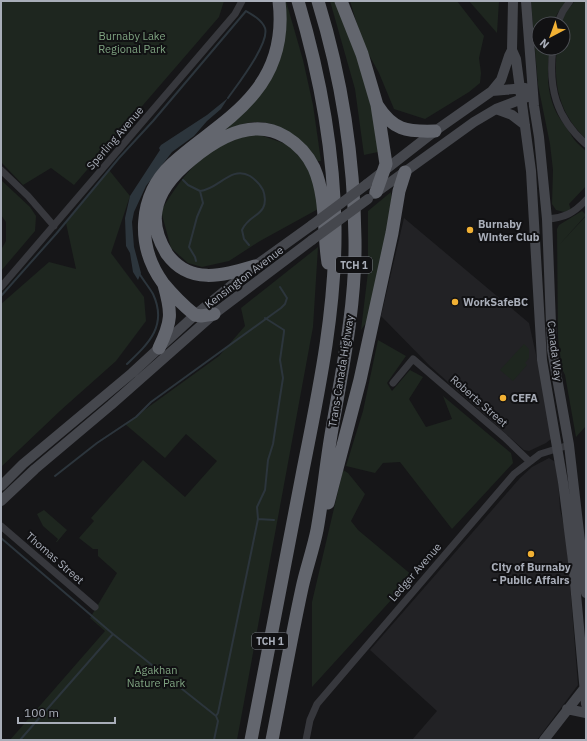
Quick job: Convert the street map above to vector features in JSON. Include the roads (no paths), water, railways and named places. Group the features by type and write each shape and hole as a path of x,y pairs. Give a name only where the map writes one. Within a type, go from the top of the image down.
{"highway":[{"path":"214,314 201,316 195,315 163,283 155,270 146,248 144,226 148,201 154,188 171,165 234,114 255,92 263,81 278,47 280,32 280,1"},
{"name":"Trans-Canada Highway","path":"251,740 321,375 332,295 335,229 331,157 320,83 298,1"},
{"name":"Trans-Canada Highway","path":"272,740 302,586 317,530 346,349 355,240 351,158 347,120 335,61 318,1"},
{"path":"341,1 362,54 377,105 379,130 386,158 384,170 370,191"},
{"path":"377,105 384,117 396,126 412,131 435,131"},
{"path":"255,266 214,277 194,274 169,257 162,246 155,223 156,211 160,197 166,186 185,165 212,144 226,136 240,131 258,128 272,131 292,141 302,149 314,168 319,181 323,201 325,244 332,295"},
{"path":"317,530 329,501 360,380 392,233 399,191 406,172"},
{"path":"159,348 170,320 170,306 163,283"}],"main road":[{"name":"Canada Way","path":"513,1 512,50 516,59 531,171 542,360 564,447 585,571 586,593"},
{"name":"Canada Way","path":"526,1 532,91 539,137 547,219 552,350 564,447 586,704"},
{"path":"384,170 435,131 492,92 501,80 512,50"},
{"path":"492,92 520,94 532,91"},
{"name":"Kensington Avenue","path":"1,486 23,464 159,348 195,315 255,266 312,225 406,172 474,122 520,94"},
{"path":"496,109 512,115 525,125"},
{"name":"Kensington Avenue","path":"1,501 35,469 122,396 214,314 312,240 370,191"},
{"path":"544,740 585,687"},
{"path":"567,709 586,713"}],"street":[{"name":"Sperling Avenue","path":"1,286 235,14 242,1"},
{"path":"561,16 570,1"},
{"path":"552,56 551,74 555,97 568,125 586,144"},
{"path":"1,170 28,196 54,226"},
{"path":"547,219 559,219 571,214 586,200"},
{"name":"Roberts Street","path":"393,383 413,359 504,437 528,461"},
{"name":"Ledger Avenue","path":"306,740 310,720 317,704 504,485 528,461 540,454 564,447"},
{"name":"Thomas Street","path":"1,526 95,607"}],"waterway":[{"path":"1,296 56,234 119,158 153,121 246,11 262,23 265,28 265,35 263,43 252,64 228,98"},
{"path":"183,180 188,185 200,191 207,190 237,174 243,173 256,181 263,190 265,201 261,211 247,222 242,230 244,239 249,245"},
{"path":"196,261 189,247 197,217 203,203 200,191"},
{"path":"127,364 148,342 154,334 157,325 157,305 153,294 139,273"},
{"path":"55,476 97,443 136,417 151,402 281,308 285,304 287,298 280,287"},
{"path":"216,716 218,713 258,519 257,507 265,490 268,460 273,444 283,378 280,360 284,330 265,318"},
{"path":"258,519 274,520"},
{"path":"1,538 113,634 216,716 218,721 214,740"},
{"path":"20,740 113,634"}],"place":[{"name":"Burnaby Winter Club","path":"470,230"},
{"name":"WorkSafeBC","path":"455,302"},
{"name":"CEFA","path":"503,398"},
{"name":"City of Burnaby - Public Affairs","path":"531,554"}],"park label":[{"name":"Burnaby Lake Regional Park","path":"132,42"},
{"name":"Agakhan Nature Park","path":"156,676"}]}
